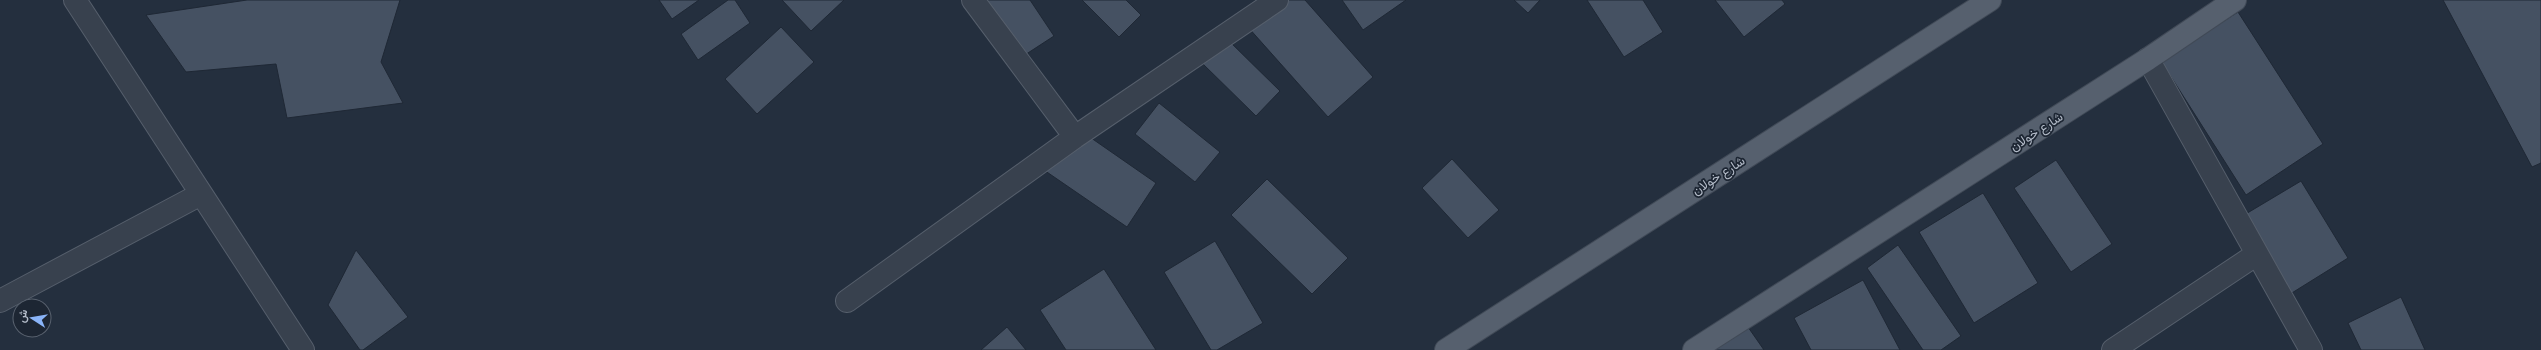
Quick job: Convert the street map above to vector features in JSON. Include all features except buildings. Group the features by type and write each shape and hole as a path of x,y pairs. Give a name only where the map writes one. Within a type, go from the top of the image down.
{"main road":[{"name":"شارع خولان","path":"1446,350 1990,0"},
{"name":"شارع خولان","path":"1694,350 2148,59 2235,0"}],"street":[{"path":"75,0 303,350"},
{"path":"973,0 1075,137"},
{"path":"847,302 1075,137 1277,0"},
{"path":"2148,59 2311,350"},
{"path":"0,301 202,194"},
{"path":"2113,350 2257,254"}]}
